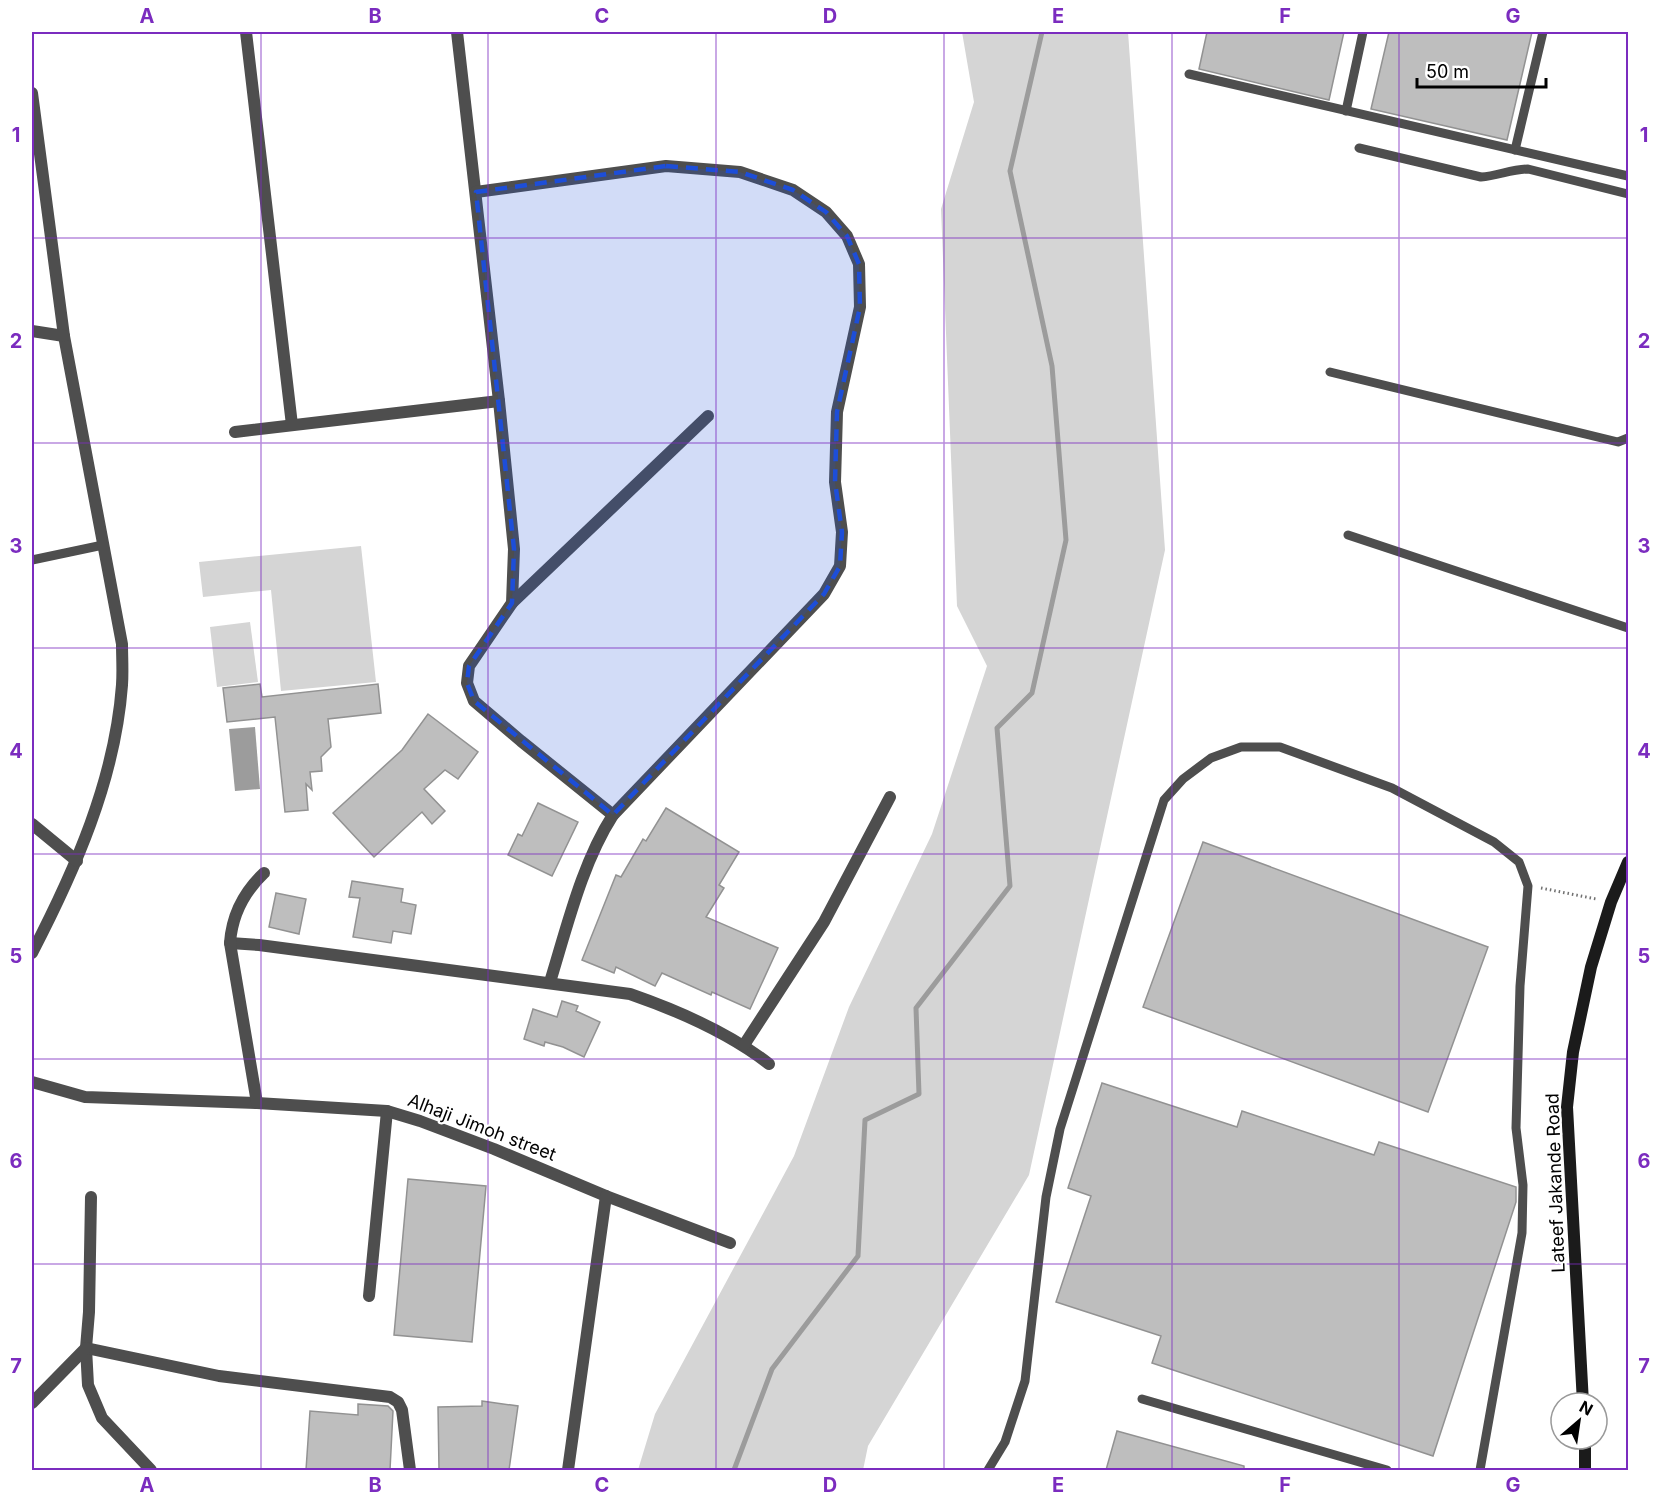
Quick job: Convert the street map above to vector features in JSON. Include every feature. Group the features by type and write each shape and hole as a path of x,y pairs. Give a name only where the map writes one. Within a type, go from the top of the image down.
{"main road":[{"name":"Lateef Jakande Road","path":"1582,1391 1567,1107 1580,1011 1591,967 1611,902 1629,862"},
{"path":"1585,1451 1585,1470"}],"street":[{"path":"246,32 292,425"},
{"path":"457,32 514,549 512,603"},
{"path":"32,93 64,336 122,644 122,684 117,724 104,780 77,861 32,952"},
{"path":"476,192 666,166 740,172 793,190 826,212 847,236 859,264 860,307 837,412 835,482 842,532 840,566 824,594 613,814 600,835 550,982"},
{"path":"32,331 64,336"},
{"path":"235,432 499,401"},
{"path":"613,814 520,741 474,701 467,682 469,666 512,603 708,416"},
{"path":"744,1045 824,922 890,797"},
{"path":"32,824 77,861"},
{"path":"257,1103 230,943 231,925 241,902 252,885 264,873"},
{"path":"230,943 630,994 668,1007 744,1045 769,1064"},
{"name":"Alhaji Jimoh street","path":"32,1082 85,1097 257,1103 387,1111 494,1149 606,1196 730,1243"},
{"path":"369,1296 387,1111"},
{"path":"568,1470 606,1196"},
{"path":"91,1197 86,1348 88,1385 102,1418 151,1470"},
{"path":"32,1403 86,1348"},
{"path":"86,1348 219,1376 390,1397 398,1402 402,1410 410,1470"}],"lane":[{"path":"1346,111 1363,32"},
{"path":"1515,150 1543,32"},
{"path":"1189,74 1515,150 1628,173"},
{"path":"1359,148 1481,177 1515,169 1528,169 1629,194"},
{"path":"1330,372 1618,442 1629,438"},
{"path":"1348,535 1629,628"},
{"path":"32,560 103,545"},
{"path":"988,1470 1005,1442 1025,1382 1046,1197 1060,1129 1164,800 1183,779 1211,758 1241,747 1280,747 1392,788 1494,842 1520,862 1527,886 1520,987 1516,1128 1523,1185 1522,1233 1480,1470"},
{"path":"1142,1399 1386,1470"}],"path":[{"path":"1527,886 1611,902"}],"highlighted area":[{"path":"666,166 740,172 793,190 826,212 847,236 859,264 860,307 837,412 835,482 842,532 840,566 824,594 613,815 474,701 467,683 469,666 512,603 514,549 476,192"}],"shaded area":[{"path":"962,32 1128,32 1165,550 1029,1175 868,1446 863,1470 638,1470 655,1414 794,1156 849,1007 932,834 987,666 957,606 941,209 974,102"},
{"path":"361,546 376,682 281,691 271,590 203,597 199,562"},
{"path":"250,622 258,682 217,687 210,627"},
{"path":"255,727 260,789 235,791 229,729"}],"building":[{"path":"1207,32 1344,32 1329,100 1199,69"},
{"path":"1389,32 1532,32 1507,140 1371,109"},
{"path":"260,684 262,697 378,684 381,713 328,719 331,747 321,757 322,771 310,772 312,790 306,784 308,810 285,812 275,717 227,722 223,688"},
{"path":"428,714 478,752 458,779 445,770 424,789 445,811 432,824 422,812 374,857 333,813 402,750"},
{"path":"538,803 578,822 552,876 508,855 518,834 522,836"},
{"path":"666,808 739,852 719,885 724,888 706,917 778,948 750,1009 712,992 711,995 662,973 655,986 616,967 614,973 582,960 616,875 621,877 643,839 646,841"},
{"path":"1203,842 1488,947 1428,1112 1143,1007"},
{"path":"352,881 403,889 401,902 416,905 411,934 393,931 391,943 353,937 360,898 349,897"},
{"path":"276,893 306,899 299,934 269,927"},
{"path":"562,1001 578,1006 576,1011 600,1022 584,1057 563,1047 545,1042 544,1046 524,1039 533,1009 557,1017"},
{"path":"1102,1083 1237,1127 1242,1111 1374,1155 1379,1142 1516,1187 1516,1202 1433,1456 1152,1363 1161,1336 1056,1302 1091,1196 1068,1188"},
{"path":"408,1179 486,1186 472,1342 394,1335"},
{"path":"482,1401 518,1406 509,1470 439,1470 438,1407 482,1406"},
{"path":"358,1404 388,1406 393,1411 390,1470 306,1470 310,1411 358,1415"},
{"path":"1117,1431 1244,1466 1244,1470 1106,1470"}],"waterway":[{"path":"734,1470 772,1369 858,1256 865,1120 919,1094 916,1008 1010,886 997,728 1032,693 1066,540 1052,366 1010,171 1042,32"}]}
